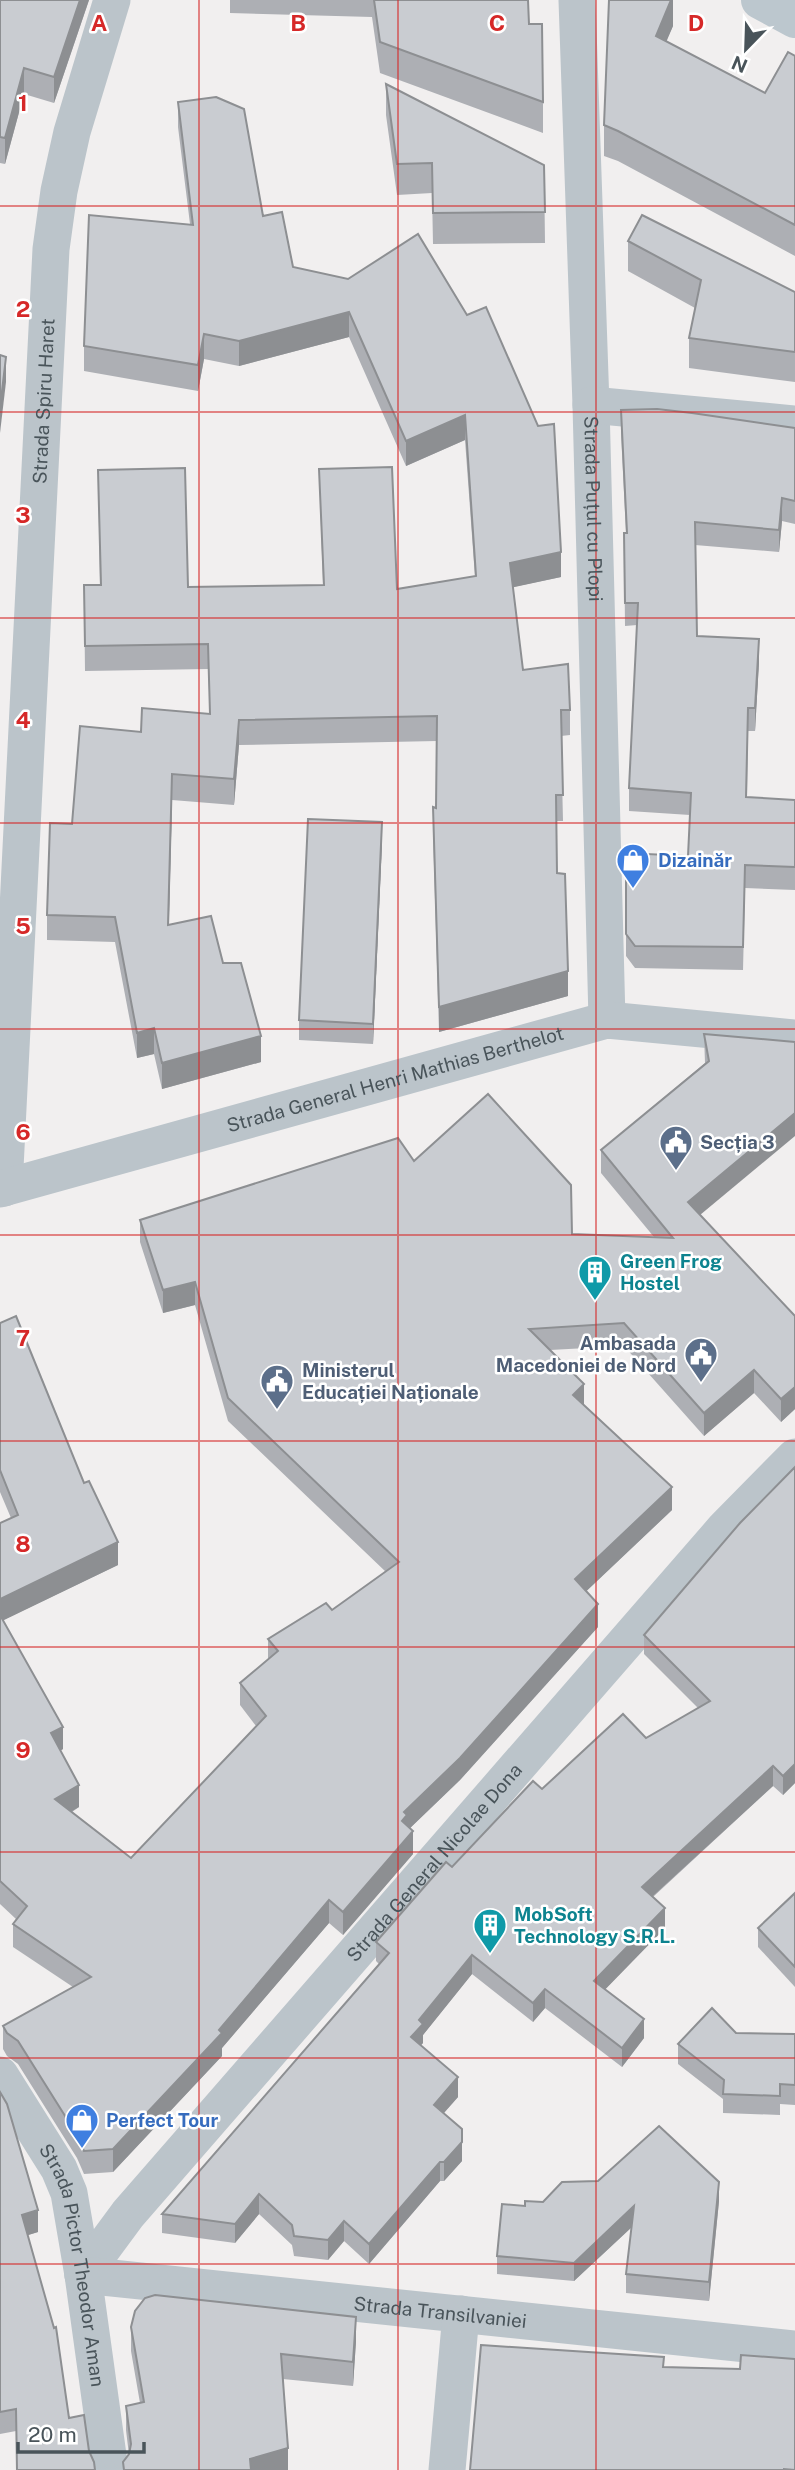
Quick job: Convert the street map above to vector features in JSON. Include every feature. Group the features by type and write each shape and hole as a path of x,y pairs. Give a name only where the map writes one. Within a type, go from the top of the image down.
{"main road":[{"path":"760,0 795,19"}],"street":[{"name":"Strada Spiru Haret","path":"2,1189 51,249 59,191 72,132 112,0"},
{"name":"Strada Puțul cu Plopi","path":"577,0 607,1020"},
{"path":"591,405 795,424"},
{"name":"Strada General Henri Mathias Berthelot","path":"2,1189 607,1020 795,1038"},
{"name":"Strada General Nicolae Dona","path":"83,2275 128,2214 642,1623 725,1528 795,1457"},
{"name":"Strada Pictor Theodor Aman","path":"0,2075 64,2181 74,2218 110,2470"},
{"name":"Strada Transilvaniei","path":"83,2275 795,2349"},
{"path":"447,2470 461,2314"}],"building":[{"path":"0,0 80,0 54,77 24,68 5,138 0,137"},
{"path":"374,0 528,0 529,24 542,24 543,102 380,42"},
{"path":"609,0 671,0 656,36 765,93 788,52 795,56 795,225 604,125"},
{"path":"386,84 544,165 545,212 433,213 432,163 397,164"},
{"path":"216,97 244,109 263,216 282,212 293,267 348,279 418,234 467,315 486,307 538,426 554,424 561,552 510,563 523,670 568,664 570,710 561,710 563,795 556,795 557,873 565,874 568,971 439,1007 433,807 436,808 437,716 239,720 234,779 172,774 168,925 211,916 223,963 241,963 261,1036 162,1063 154,1028 137,1033 115,917 47,915 50,823 72,824 80,726 141,732 142,708 210,714 208,644 85,646 84,585 101,585 98,470 185,468 188,587 324,585 319,469 392,467 397,589 476,576 465,415 406,441 349,312 239,341 204,334 198,365 84,346 89,215 193,225 178,102"},
{"path":"642,215 795,292 795,352 689,338 701,280 628,241"},
{"path":"0,355 6,357 0,408"},
{"path":"657,409 795,428 795,501 782,498 779,530 695,522 697,636 759,639 755,708 748,708 746,797 795,800 795,867 745,865 743,947 635,946 626,934 626,853 688,856 691,793 629,788 638,603 625,603 624,533 627,533 621,410"},
{"path":"308,819 382,822 373,1024 299,1020"},
{"path":"704,1034 795,1042 795,1113 688,1202 795,1316 795,1387 781,1399 754,1370 704,1413 624,1323 529,1329 584,1384 573,1395 672,1487 575,1579 598,1604 460,1758 404,1812 407,1815 402,1821 413,1831 343,1912 329,1900 219,2030 222,2033 113,2149 84,2151 77,2135 18,2041 7,2033 3,2026 91,1977 13,1924 27,1906 0,1881 0,1615 63,1727 51,1733 79,1785 55,1799 131,1858 266,1716 240,1683 278,1651 268,1639 326,1603 332,1610 399,1562 228,1398 195,1282 163,1290 140,1220 398,1138 414,1161 488,1094 571,1185 572,1234 673,1238 601,1150 709,1061"},
{"path":"16,1316 84,1483 89,1481 118,1542 0,1599 0,1523 18,1515 0,1470 0,1323"},
{"path":"795,1467 795,1764 783,1776 773,1766 642,1887 665,1908 594,1981 644,2019 622,2048 545,1989 533,2003 472,1955 419,2020 423,2024 411,2037 458,2077 434,2105 462,2129 462,2142 444,2162 440,2162 369,2244 344,2221 328,2240 294,2236 292,2225 259,2194 235,2224 162,2214 389,1953 376,1942 446,1862 452,1867 533,1781 542,1789 623,1714 646,1738 710,1701 644,1635 740,1523"},
{"path":"795,1893 795,1967 758,1928"},
{"path":"712,2008 736,2033 795,2034 795,2085 780,2084 780,2096 723,2094 724,2080 678,2044"},
{"path":"0,2092 7,2104 38,2210 22,2215 54,2328 56,2327 69,2418 84,2415 89,2451 95,2470 17,2470 16,2409 0,2412"},
{"path":"659,2126 719,2182 709,2282 626,2274 634,2206 574,2263 497,2256 502,2204 525,2206 525,2201 543,2202 562,2182 598,2181"},
{"path":"155,2295 356,2317 353,2362 281,2354 288,2448 250,2459 251,2470 124,2470 123,2462 129,2454 131,2444 126,2406 144,2402 131,2327 135,2311 145,2298"},
{"path":"481,2345 664,2357 663,2367 740,2369 741,2355 795,2359 795,2470 470,2470"}],"place":[{"name":"Dizainăr","path":"633,890"},
{"name":"Secția 3","path":"676,1172"},
{"name":"Green Frog Hostel","path":"595,1302"},
{"name":"Ambasada Macedoniei de Nord","path":"701,1384"},
{"name":"Ministerul Educației Naționale","path":"277,1411"},
{"name":"MobSoft Technology S.R.L.","path":"490,1955"},
{"name":"Perfect Tour","path":"82,2150"}]}
